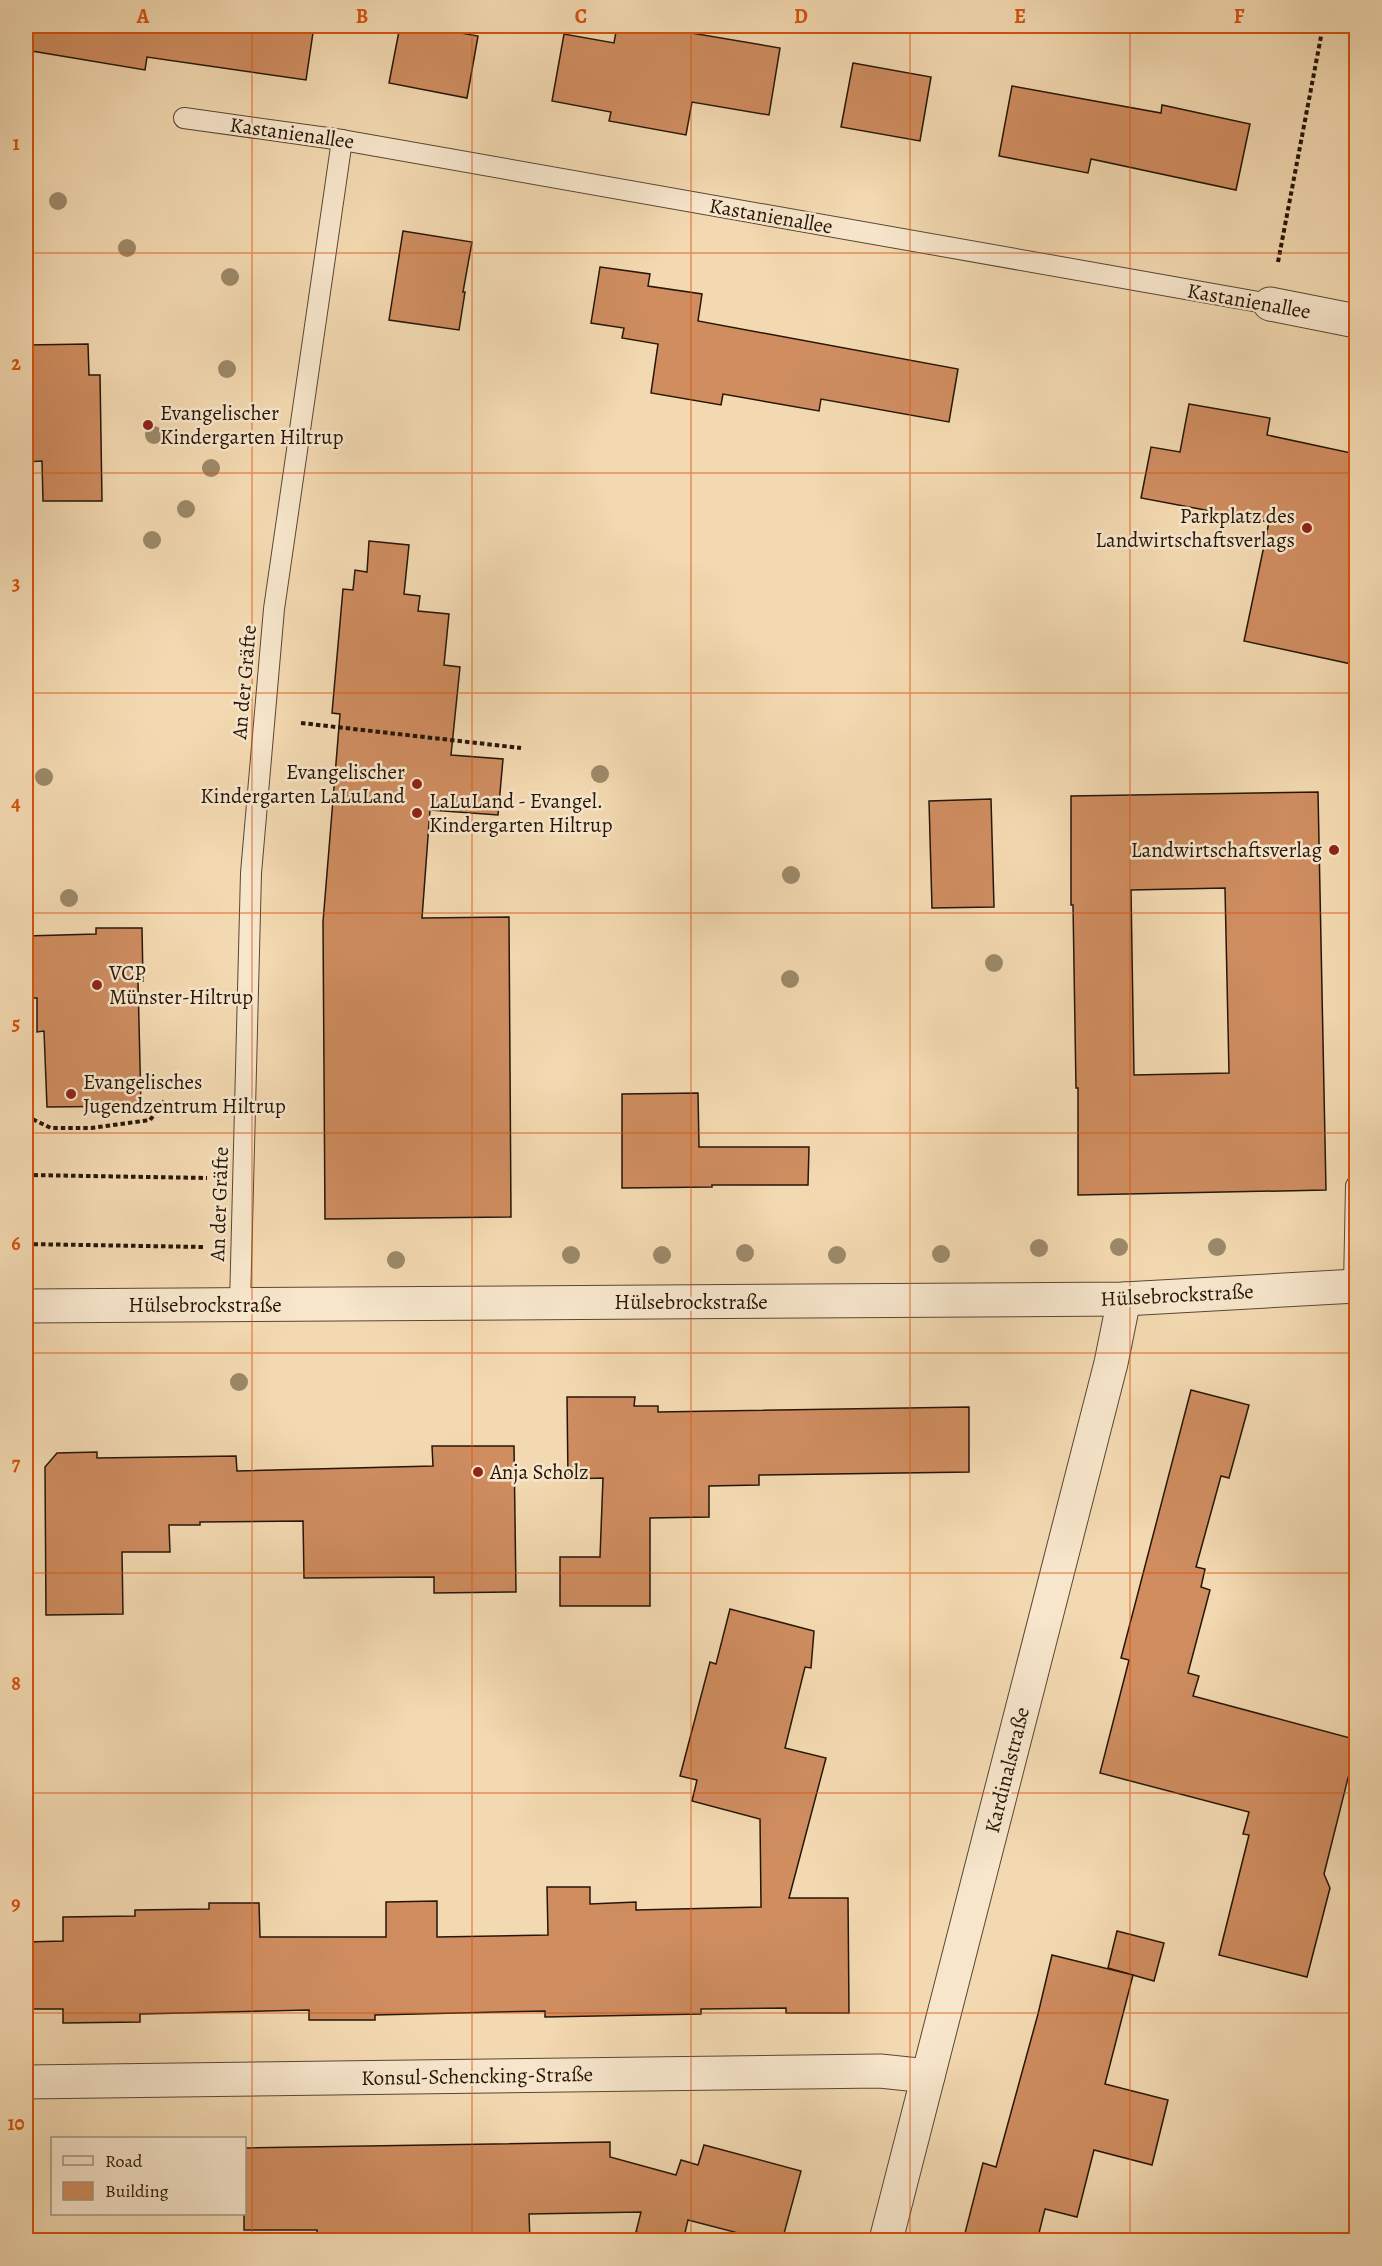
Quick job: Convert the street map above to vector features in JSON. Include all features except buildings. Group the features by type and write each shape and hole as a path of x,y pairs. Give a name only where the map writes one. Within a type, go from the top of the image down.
{"street":[{"name":"Kastanienallee","path":"1270,304 1356,321"},
{"name":"Hülsebrockstraße","path":"26,1306 1124,1299 1355,1286"},
{"name":"Kardinalstraße","path":"886,2241 1111,1363 1124,1299"},
{"name":"Konsul-Schencking-Straße","path":"26,2082 880,2071 928,2076"}],"lane":[{"name":"Kastanienallee","path":"184,118 342,140 1270,304"},
{"name":"An der Gräfte","path":"240,1304 251,873 274,609 342,140"},
{"path":"1355,1286 1356,1186"}],"path":[{"path":"1270,304 1323,26"},
{"path":"265,719 521,748"},
{"path":"26,1116 51,1128 91,1128 150,1120 164,1101"},
{"path":"26,1174 244,1178"},
{"path":"26,1244 242,1248"}],"place":[{"name":"Evangelischer Kindergarten Hiltrup","path":"148,425"},
{"name":"Parkplatz des Landwirtschaftsverlags","path":"1307,528"},
{"name":"Evangelischer Kindergarten LaLuLand","path":"417,784"},
{"name":"LaLuLand - Evangel. Kindergarten Hiltrup","path":"417,813"},
{"name":"Landwirtschaftsverlag","path":"1334,850"},
{"name":"VCP Münster-Hiltrup","path":"97,985"},
{"name":"Evangelisches Jugendzentrum Hiltrup","path":"71,1094"},
{"name":"Anja Scholz","path":"478,1472"}]}
